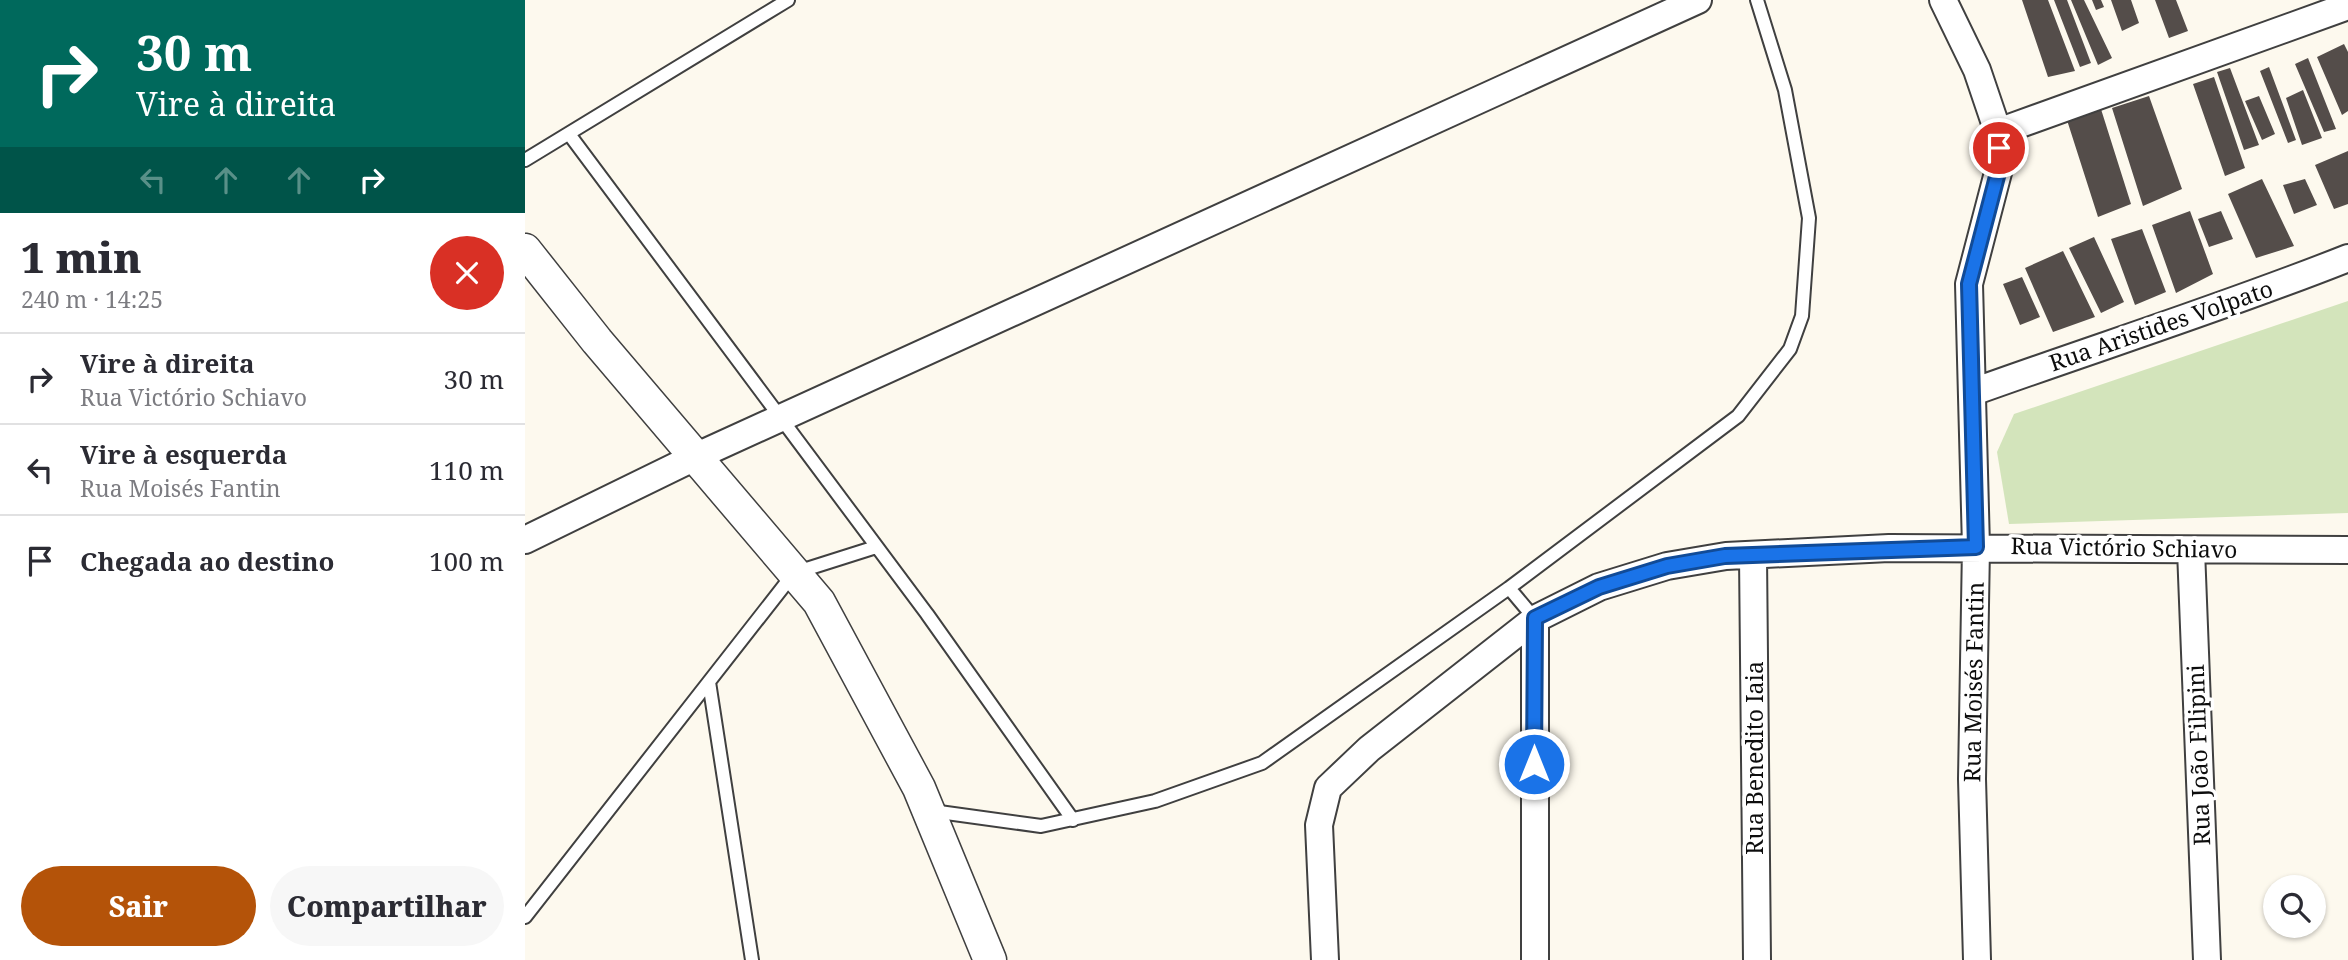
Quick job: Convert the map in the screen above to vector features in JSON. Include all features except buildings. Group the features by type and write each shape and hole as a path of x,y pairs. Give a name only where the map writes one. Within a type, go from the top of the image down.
{"street":[{"path":"525,540 695,457 1699,0"},
{"name":"Rua Moisés Fantin","path":"1943,0 1977,70 1998,132 2000,165 1969,284 1976,547 1972,779 1977,960"},
{"path":"1998,132 2348,6"},
{"path":"526,254 819,602 928,811 990,960"},
{"name":"Rua Aristides Volpato","path":"1973,393 2106,345 2241,301 2348,258"},
{"name":"Rua Victório Schiavo","path":"1325,960 1319,825 1328,788 1369,749 1535,618 1599,587 1667,566 1725,556 1976,547 2348,550"},
{"name":"Rua João Filipini","path":"2191,550 2207,960"},
{"name":"Rua Benedito Iaia","path":"1753,556 1757,960"},
{"path":"1535,618 1535,960"}],"lane":[{"path":"525,160 788,0"},
{"path":"928,811 1041,826 1155,801 1262,763 1509,587 1738,416 1790,349 1803,316 1809,218 1785,90 1757,0"},
{"path":"569,134 1033,759 1073,820"},
{"path":"525,917 794,573 876,547"},
{"path":"1509,587 1535,618"},
{"path":"709,682 752,960"}],"green space":[{"path":"2348,301 2348,513 2009,524 1997,452 2014,414"}],"route":[{"path":"1534,764 1535,618 1599,587 1667,566 1725,556 1889,548 1976,547 1969,284 2000,165 1999,148"}]}
